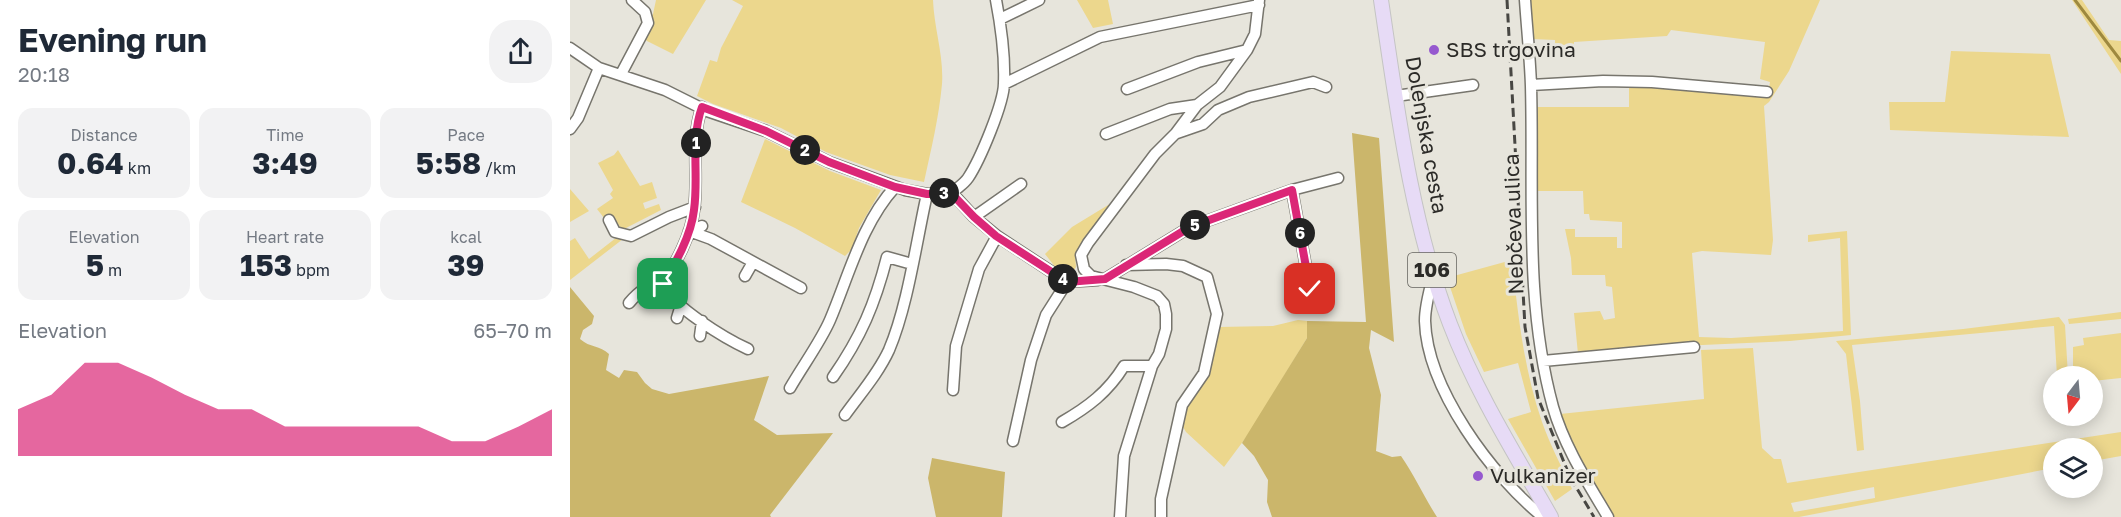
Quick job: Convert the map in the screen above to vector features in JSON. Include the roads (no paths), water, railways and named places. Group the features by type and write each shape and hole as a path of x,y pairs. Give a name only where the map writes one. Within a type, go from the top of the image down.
{"main road":[{"name":"Dolenjska cesta","path":"1381,0 1396,96 1424,239 1434,276 1466,361 1486,402 1551,517"}],"street":[{"path":"621,74 648,23 645,12 632,0"},
{"path":"570,48 599,68 665,90 702,107 766,131 829,162 895,187 927,194 952,194 973,171 992,127 1004,84 1000,19 996,0"},
{"path":"1000,19 1039,0"},
{"name":"Nebčeva ulica","path":"1525,0 1531,86 1531,250 1543,361 1554,409 1580,466 1608,517"},
{"path":"1004,84 1100,37 1259,2 1255,34 1247,50 1220,87 1197,105 1176,133 1155,154 1081,255 1084,269 1091,276 1134,287 1157,296 1164,304 1166,314 1166,329 1159,354 1152,366 1124,456 1120,517"},
{"path":"1127,89 1198,62 1247,50"},
{"path":"570,129 578,118 599,68"},
{"path":"1531,86 1603,81 1767,92"},
{"path":"1176,133 1203,124 1218,110 1250,97 1313,82 1326,87"},
{"path":"1396,96 1473,85"},
{"path":"1106,134 1170,108 1197,105"},
{"path":"663,284 675,264 689,231 695,207 696,123 702,107"},
{"path":"952,194 996,236 1067,282 1105,279 1190,227 1292,190 1338,178"},
{"path":"974,217 1021,184"},
{"path":"790,388 830,320 839,292 867,229 888,194 895,187"},
{"path":"1292,190 1310,289"},
{"path":"845,415 876,374 889,350 900,318 927,194"},
{"path":"609,220 615,232 631,236 695,207"},
{"path":"689,231 702,226"},
{"path":"689,231 711,238 801,288"},
{"path":"953,390 956,346 979,269 996,236"},
{"path":"833,377 852,350 866,322 879,290 887,257 912,264"},
{"path":"745,276 753,262"},
{"path":"1126,265 1183,266 1207,277 1216,314 1204,373 1182,405 1161,499 1161,517"},
{"path":"1434,276 1426,305 1425,324 1439,381 1453,408 1480,449 1507,483 1543,517"},
{"path":"1013,441 1031,360 1046,315 1067,282"},
{"path":"629,303 642,290 652,285 663,284"},
{"path":"663,284 666,292 681,305 702,321 748,349"},
{"path":"677,318 681,305"},
{"path":"700,336 702,321"},
{"path":"1543,361 1694,347"},
{"path":"1062,422 1087,408 1112,385 1124,366 1152,366"}],"waterway":[{"path":"2075,0 2121,61"}],"railway":[{"path":"1507,0 1525,327 1538,398 1570,477 1594,517"}],"place":[{"name":"SBS trgovina","path":"1434,50"},
{"name":"Vulkanizer","path":"1478,476"}]}
